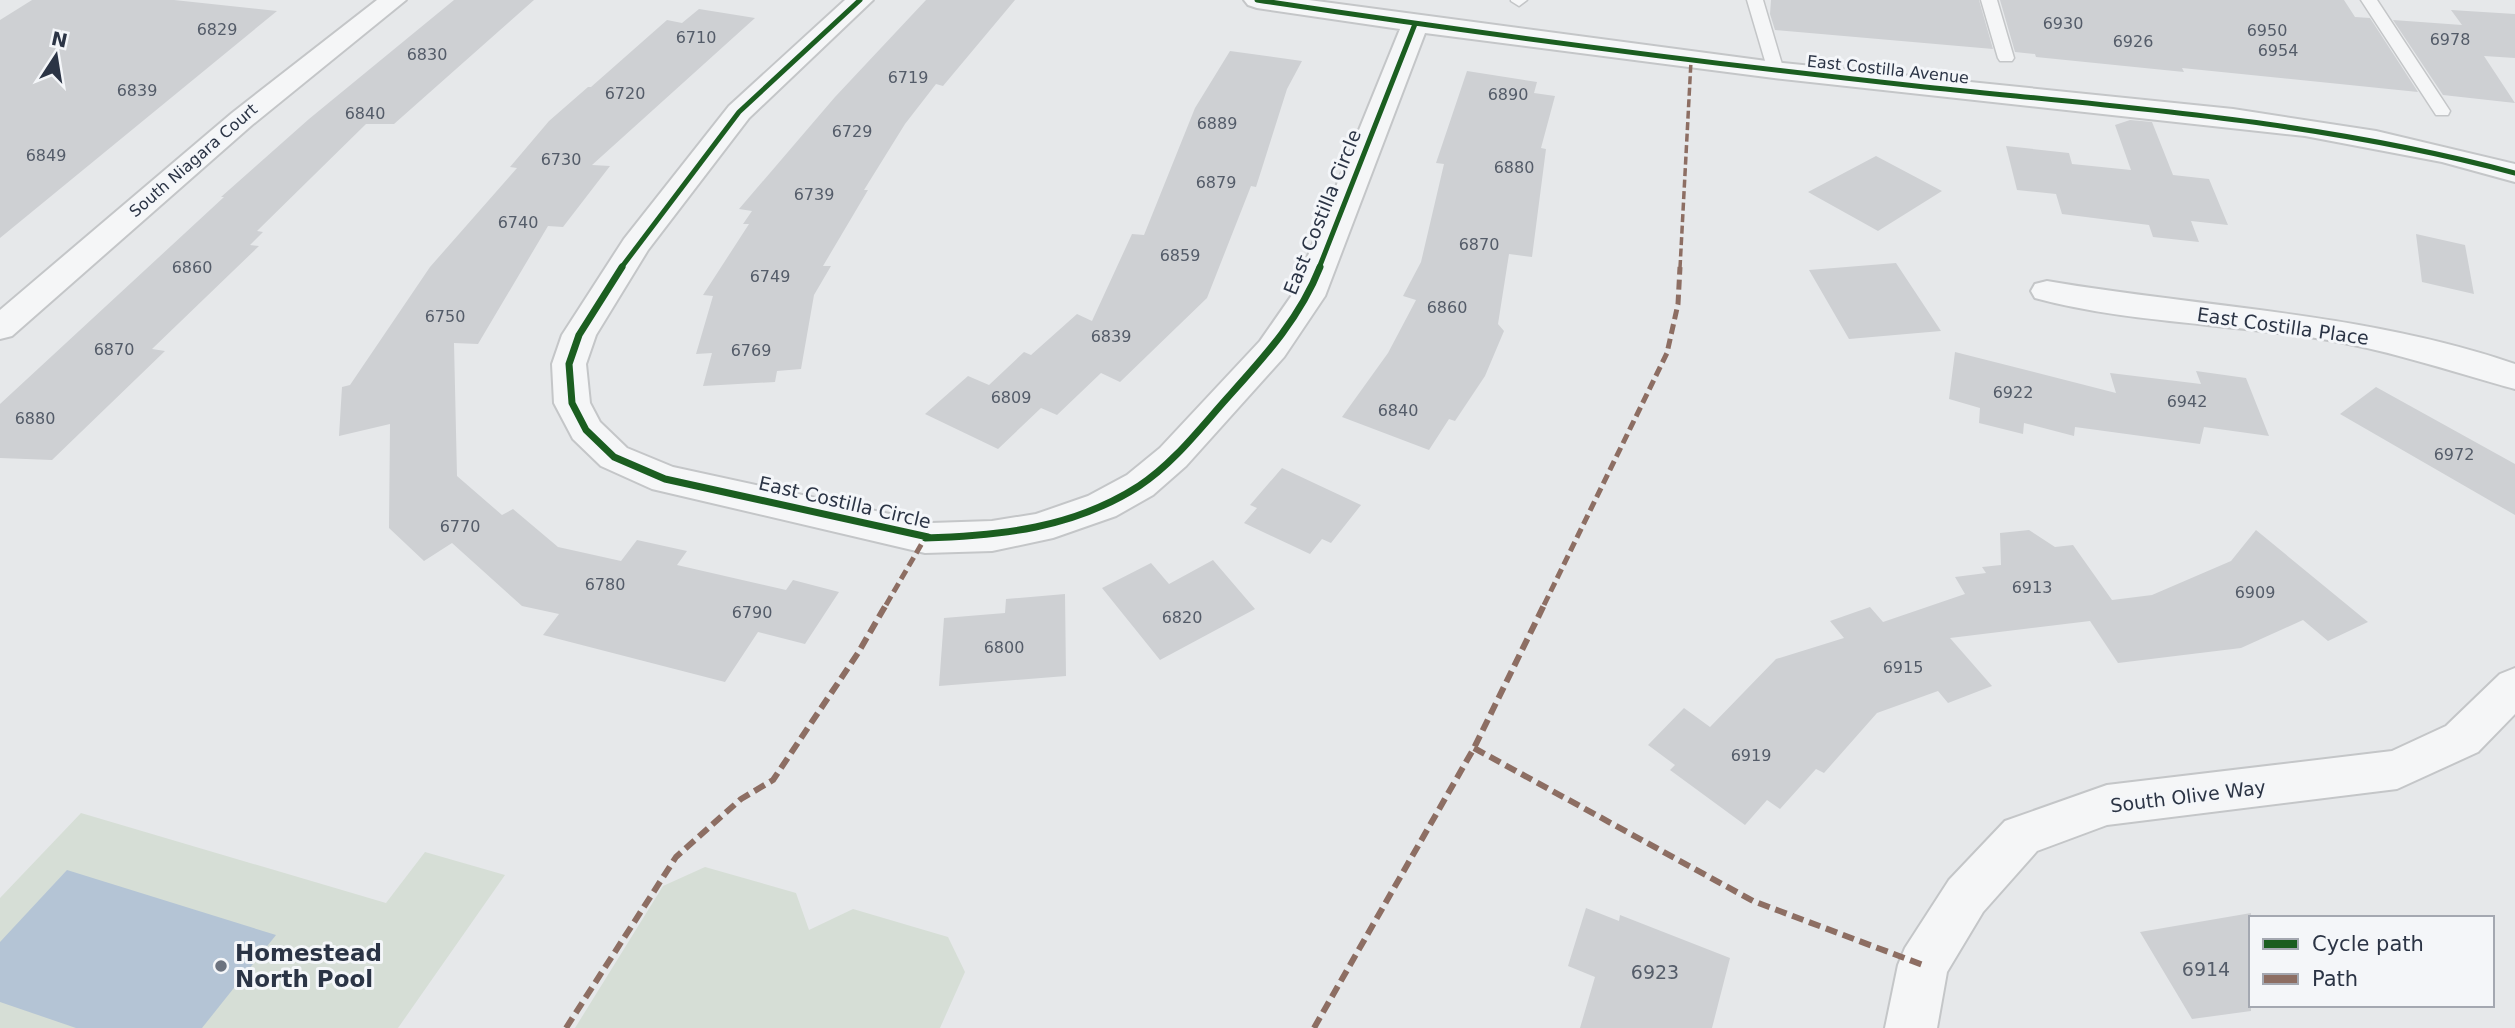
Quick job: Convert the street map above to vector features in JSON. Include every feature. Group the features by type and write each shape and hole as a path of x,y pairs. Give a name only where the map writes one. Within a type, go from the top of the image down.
{"street":[{"name":"South Niagara Court","path":"0,328 235,123 334,43 393,0"},
{"name":"East Costilla Circle","path":"860,0 739,112 635,246 579,335 569,364 572,403 586,430 614,457 666,479 928,537 925,538 992,536 1039,528 1102,506 1140,485 1173,457 1272,349 1308,296 1415,24"},
{"name":"East Costilla Avenue","path":"1257,0 1415,24 1776,71 2292,127 2418,149 2515,173"},
{"name":"East Costilla Place","path":"2047,291 2120,305 2343,331 2430,350 2515,377"},
{"name":"South Olive Way","path":"1911,1028 1923,965 1966,897 2021,836 2107,805 2397,770 2462,739 2511,696"}],"lane":[{"path":"1755,0 1776,71"},
{"path":"1989,0 2006,58"},
{"path":"2370,0 2442,111"}],"shaded area":[{"name":"Homestead North Pool","path":"81,813 386,903 425,852 505,875 398,1028 0,1028 0,898"},
{"path":"705,867 796,893 809,930 853,909 948,937 965,972 940,1028 575,1028 663,886"}],"water":[{"path":"67,870 276,935 202,1028 76,1028 0,1002 0,942"}],"building":[{"path":"32,0 174,0 277,11 0,238 0,20"},
{"path":"454,0 534,0 394,124 366,124 257,231 263,232 250,245 259,246 152,349 165,351 52,460 0,458 0,404 224,197 221,197 309,119"},
{"path":"926,0 1015,0 943,86 936,84 905,124 864,190 868,190 823,266 831,266 814,295 801,369 777,371 775,382 703,386 712,353 696,354 713,296 703,295 749,224 743,224 752,211 739,209 835,97"},
{"path":"1771,0 1979,0 1993,49 1775,30 1770,14"},
{"path":"2000,0 2344,0 2355,17 2370,18 2418,92 2182,68 2184,72 2036,57 2035,54 2015,52"},
{"path":"699,9 755,18 592,165 610,166 563,227 548,226 478,344 454,343 457,476 502,515 513,509 558,547 621,561 637,540 687,551 677,565 786,590 793,580 839,592 805,644 758,632 725,682 543,635 559,614 522,606 452,543 424,561 389,528 390,424 339,436 342,387 350,385 430,267 517,168 510,167 549,121 667,20 682,23"},
{"path":"2451,10 2515,14 2515,58 2484,56 2515,103 2443,95 2393,20 2462,25"},
{"path":"1230,51 1302,61 1287,89 1256,187 1251,186 1207,298 1120,382 1101,373 1057,415 1041,408 998,449 925,414 968,376 989,385 1024,352 1031,355 1077,314 1092,321 1132,234 1144,235 1195,108"},
{"path":"1467,71 1537,82 1534,93 1555,96 1541,148 1546,149 1532,257 1509,254 1498,324 1504,331 1485,376 1455,421 1449,419 1429,450 1342,417 1388,353 1416,300 1403,296 1421,262 1444,164 1436,163"},
{"path":"2130,120 2152,122 2173,175 2209,179 2228,225 2191,221 2199,242 2153,237 2149,225 2062,214 2056,194 2017,190 2006,146 2069,153 2072,164 2131,170 2115,125"},
{"path":"1876,156 1942,191 1878,231 1808,192"},
{"path":"2416,234 2465,245 2474,294 2422,282"},
{"path":"1896,263 1941,331 1849,339 1809,270"},
{"path":"1955,352 2116,393 2110,373 2201,384 2196,371 2246,378 2269,436 2204,427 2200,444 2075,427 2074,436 2024,423 2023,434 1979,423 1980,408 1949,399"},
{"path":"2376,387 2515,464 2515,515 2340,414"},
{"path":"1282,468 1361,505 1331,543 1322,539 1310,554 1244,523 1257,508 1250,505"},
{"path":"2029,530 2055,547 2073,545 2112,600 2152,595 2231,561 2256,530 2368,622 2328,641 2303,620 2241,648 2118,663 2090,621 1950,638 1992,686 1948,703 1938,691 1877,713 1824,773 1816,769 1780,809 1767,800 1745,825 1670,770 1675,765 1648,745 1684,708 1710,727 1776,659 1844,638 1830,621 1870,607 1883,622 1965,594 1955,577 1986,573 1982,567 2001,565 2000,533"},
{"path":"1213,560 1255,609 1160,660 1102,588 1151,563 1169,584"},
{"path":"1065,594 1066,676 939,686 944,618 1005,613 1006,599"},
{"path":"1586,908 1619,921 1620,915 1730,958 1712,1028 1580,1028 1595,977 1568,966"},
{"path":"2251,913 2251,1011 2192,1019 2140,932"}],"marked path":[{"path":"1314,1028 1474,748 1667,353 1678,304 1691,61"},
{"path":"566,1028 676,857 741,799 773,780 858,653 925,538"},
{"path":"1474,748 1753,901 1923,965"}],"cycle path":[{"path":"860,0 739,112 635,246 579,335 569,364 572,403 586,430 614,457 665,479 928,537 925,538 992,536 1039,528 1102,506 1140,485 1173,457 1272,349 1308,296 1415,24"},
{"path":"1257,0 1688,60 2233,118 2376,139 2515,173"}],"place":[{"name":"Homestead North Pool","path":"221,966"}]}
